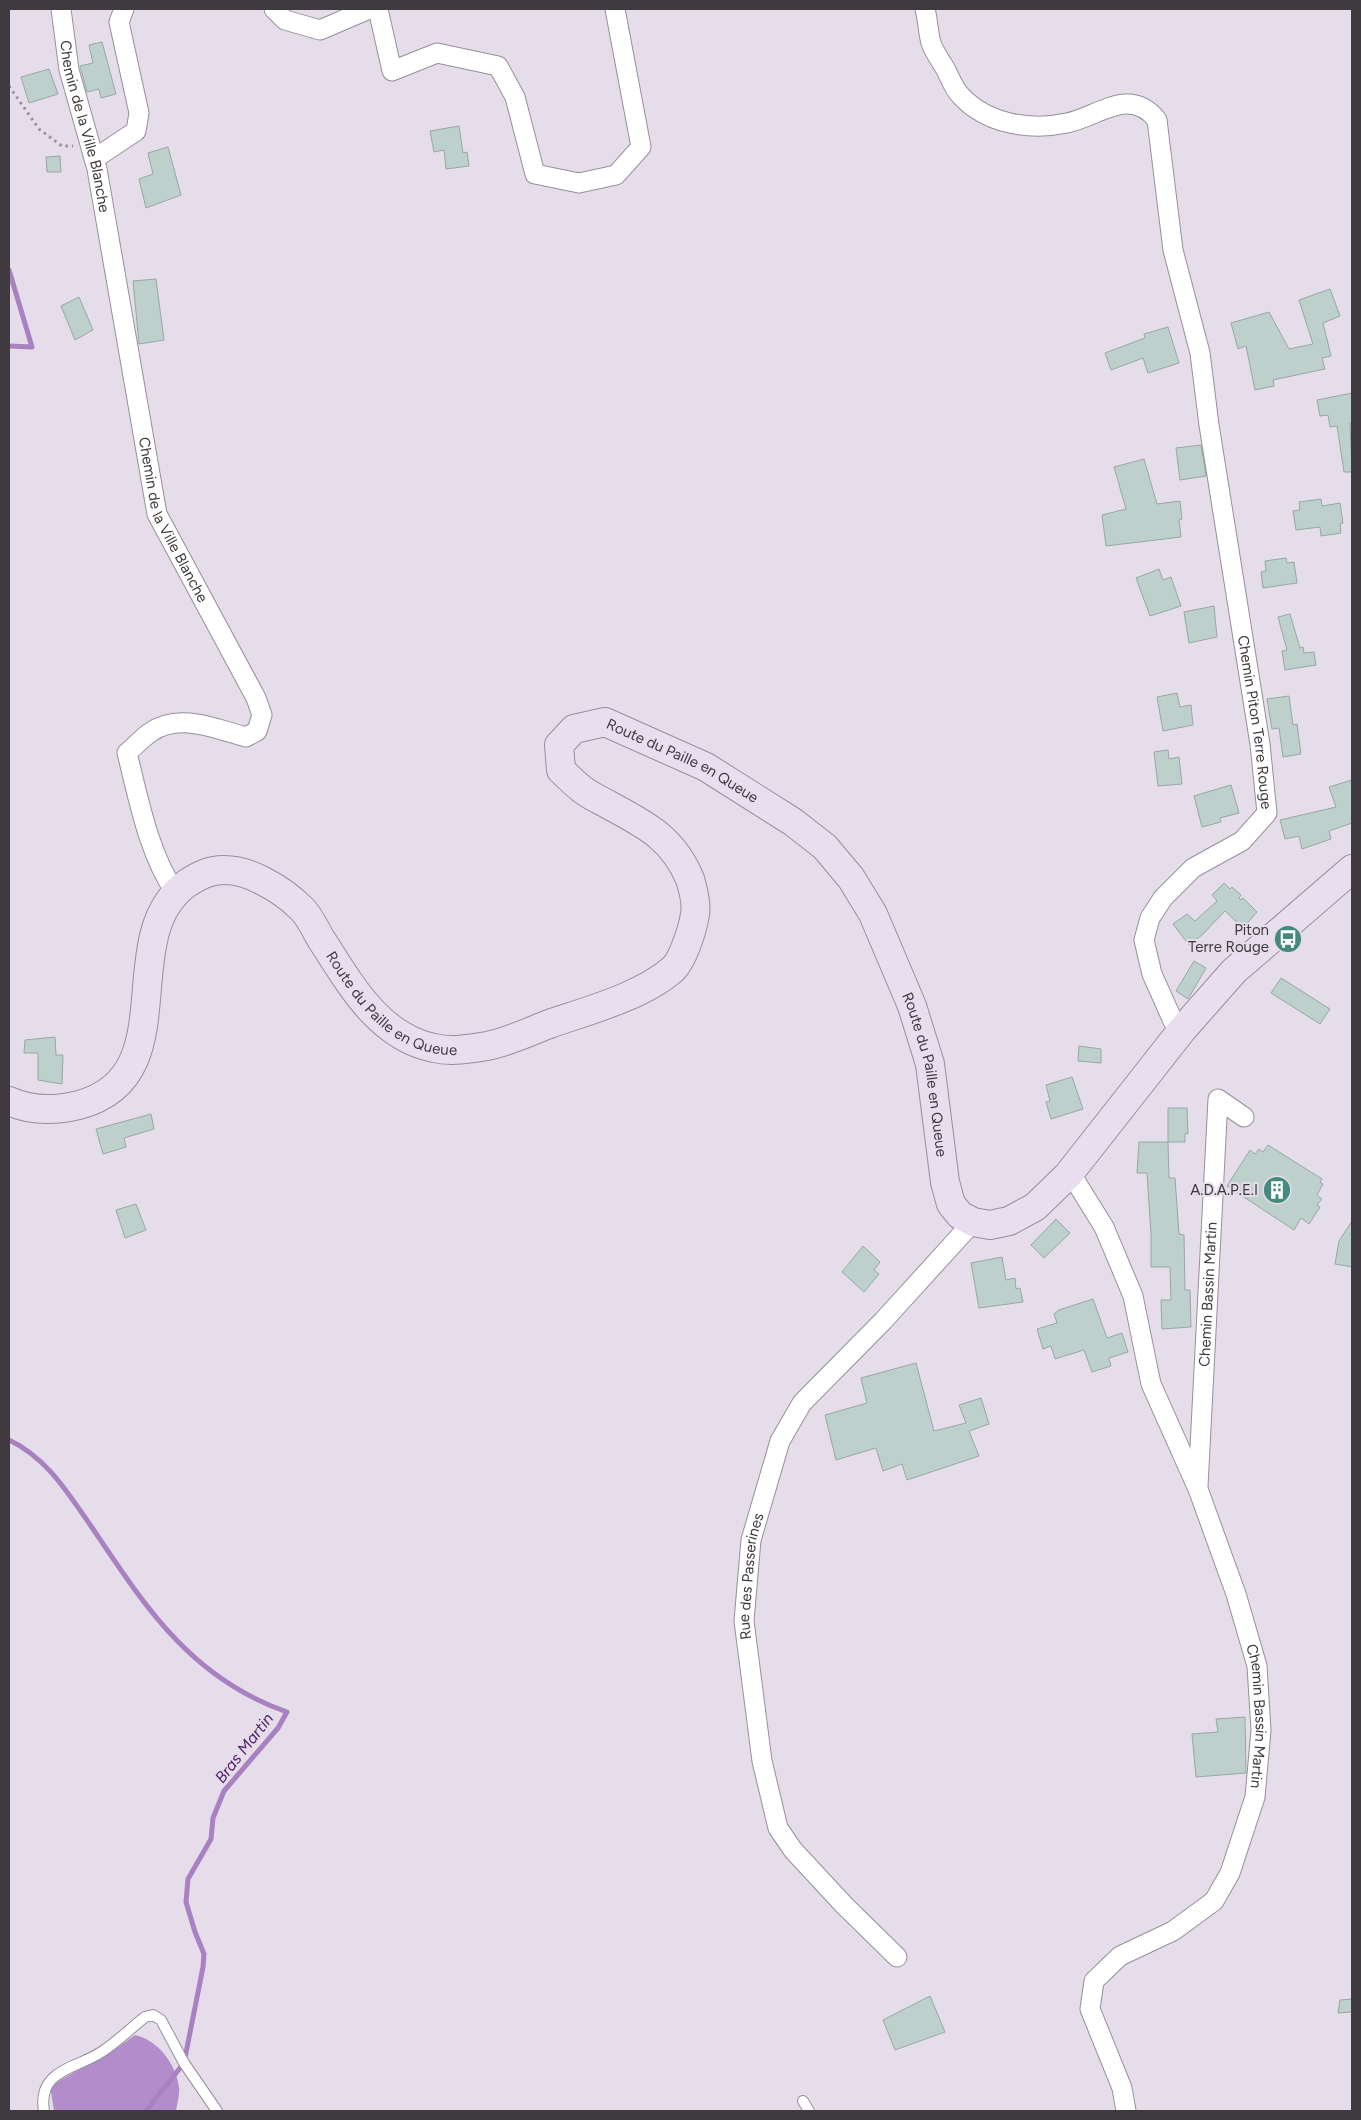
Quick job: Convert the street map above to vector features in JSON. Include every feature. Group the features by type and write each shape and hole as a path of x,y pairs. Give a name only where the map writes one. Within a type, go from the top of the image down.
{"main road":[{"name":"Route du Paille en Queue","path":"9,1101 38,1110 64,1109 87,1103 112,1088 129,1069 140,1045 153,940 164,909 175,892 200,874 224,870 250,874 274,886 303,911 357,994 378,1018 407,1038 433,1048 461,1050 490,1045 633,994 675,968 688,940 696,912 691,882 681,860 666,840 646,825 584,791 561,770 559,745 574,729 605,722 706,766 793,822 825,848 851,878 874,914 912,1006 930,1064 945,1182 951,1204 960,1215 973,1222"},
{"path":"973,1222 990,1225 1009,1221 1035,1207 1068,1175 1182,1030 1246,960 1352,869"}],"street":[{"name":"Chemin de la Ville Blanche","path":"60,9 69,70 92,153 157,514 256,698 262,715 257,731 246,737 186,721 166,725 152,732 127,753 148,834 167,880 175,892"},
{"path":"92,153 136,131 139,113 119,22 124,9"},
{"path":"274,9 286,20 320,30 369,9"},
{"path":"378,9 392,71 437,53 498,66 516,97 535,174 579,183 616,175 641,147 615,9"},
{"name":"Chemin Piton Terre Rouge","path":"925,9 931,43 959,95 982,114 1005,122 1044,127 1069,123 1100,110 1134,104 1149,109 1158,120 1174,250 1200,353 1209,425 1260,744 1266,813 1242,841 1193,868 1163,898 1150,918 1144,940 1152,974 1173,1021 1182,1030"},
{"name":"Chemin Bassin Martin","path":"1198,1490 1218,1099 1244,1118"},
{"name":"Chemin Bassin Martin","path":"1068,1175 1076,1182 1104,1227 1133,1296 1151,1384 1198,1490 1236,1594 1257,1666 1261,1730 1255,1797 1230,1873 1214,1901 1173,1930 1120,1956 1094,1981 1090,2009 1122,2088 1126,2111"},
{"name":"Rue des Passerines","path":"897,1957 844,1905 800,1857 778,1828 762,1761 744,1621 751,1540 780,1441 802,1403 883,1321 973,1222"}],"lane":[{"path":"44,2111 44,2091 48,2083 58,2074 101,2053 150,2016 158,2017 165,2025 184,2063 217,2111"},
{"path":"803,2101 809,2111"}],"path":[{"path":"9,86 39,129 62,146 92,153"}],"shaded area":[{"path":"135,2035 151,2042 165,2054 170,2062 179,2087 176,2111 54,2111 50,2086 114,2050"}],"building":[{"path":"102,42 116,94 101,98 99,89 87,92 80,66 93,63 89,45"},
{"path":"49,69 58,94 29,103 21,77"},
{"path":"459,126 463,153 467,152 469,166 446,169 444,150 434,152 430,131"},
{"path":"168,147 181,195 146,208 139,179 153,174 148,153"},
{"path":"60,156 61,172 47,172 46,157"},
{"path":"156,279 164,340 139,344 133,281"},
{"path":"1330,289 1340,316 1323,323 1331,356 1322,358 1325,369 1273,380 1274,386 1255,390 1246,346 1238,349 1231,323 1269,312 1289,349 1313,344 1299,300"},
{"path":"79,297 93,330 75,340 61,306"},
{"path":"1168,327 1179,363 1148,373 1143,358 1111,370 1105,353 1145,338 1144,334"},
{"path":"1352,393 1352,423 1350,423 1352,472 1344,472 1337,426 1330,427 1328,415 1320,416 1317,400"},
{"path":"1201,445 1206,476 1180,480 1176,448"},
{"path":"1144,459 1157,504 1180,501 1182,519 1179,520 1181,537 1106,546 1102,515 1126,509 1114,467"},
{"path":"1321,499 1322,506 1340,503 1343,523 1340,524 1341,533 1321,536 1320,527 1296,530 1293,511 1300,510 1299,502"},
{"path":"1286,558 1287,563 1294,562 1297,583 1263,588 1261,572 1266,571 1265,561"},
{"path":"1159,569 1163,580 1171,577 1181,606 1150,616 1136,578"},
{"path":"1214,606 1217,637 1189,643 1184,612"},
{"path":"1290,614 1300,648 1303,647 1304,653 1314,652 1316,665 1285,670 1282,651 1287,650 1278,617"},
{"path":"1177,693 1180,707 1191,705 1193,725 1163,731 1157,697"},
{"path":"1289,696 1293,725 1297,724 1301,754 1283,757 1279,728 1272,729 1267,699"},
{"path":"1168,750 1169,759 1179,757 1182,784 1158,786 1154,752"},
{"path":"1352,780 1352,823 1329,831 1331,839 1302,849 1299,836 1285,839 1280,820 1336,807 1329,787"},
{"path":"1231,785 1239,813 1220,818 1221,822 1202,827 1194,796"},
{"path":"1224,883 1230,889 1232,887 1241,895 1239,898 1241,900 1243,898 1257,912 1243,928 1225,911 1202,935 1189,945 1173,924 1187,914 1195,921 1217,901 1212,895"},
{"path":"1194,961 1206,968 1188,999 1176,991"},
{"path":"1281,978 1330,1009 1320,1024 1271,993"},
{"path":"55,1037 56,1055 63,1055 62,1084 38,1080 38,1053 24,1053 25,1040"},
{"path":"1079,1046 1101,1049 1101,1063 1078,1061"},
{"path":"1072,1077 1083,1109 1051,1119 1046,1102 1050,1101 1046,1085"},
{"path":"1168,1108 1187,1108 1188,1134 1185,1133 1185,1142 1168,1142"},
{"path":"151,1114 154,1129 124,1138 126,1147 103,1154 96,1129"},
{"path":"1139,1142 1168,1142 1169,1178 1175,1178 1179,1234 1184,1235 1185,1290 1190,1290 1191,1327 1162,1329 1161,1300 1171,1300 1170,1267 1151,1267 1147,1173 1137,1173"},
{"name":"A.D.A.P.E.I","path":"1268,1145 1322,1179 1320,1182 1323,1184 1317,1195 1322,1199 1317,1205 1320,1207 1309,1224 1301,1218 1294,1230 1227,1186 1250,1150 1255,1154 1259,1149 1263,1152"},
{"path":"136,1204 146,1230 125,1238 116,1210"},
{"path":"1056,1219 1070,1233 1044,1258 1031,1245"},
{"path":"1352,1221 1352,1267 1335,1264 1339,1241"},
{"path":"863,1246 880,1262 874,1270 879,1274 864,1292 842,1272"},
{"path":"1002,1257 1006,1280 1015,1278 1016,1289 1020,1288 1023,1302 979,1308 971,1263"},
{"path":"1093,1299 1107,1338 1122,1333 1128,1352 1109,1358 1111,1366 1092,1372 1084,1350 1055,1359 1051,1346 1043,1349 1037,1329 1057,1323 1054,1314 1059,1310"},
{"path":"916,1363 934,1431 966,1423 959,1405 981,1398 989,1424 969,1431 979,1456 907,1480 902,1464 883,1471 876,1448 836,1460 825,1415 867,1403 861,1378"},
{"path":"1245,1717 1246,1773 1196,1777 1192,1734 1218,1732 1216,1719"},
{"path":"930,1996 945,2032 895,2050 883,2020"},
{"path":"1352,1999 1352,2012 1338,2013 1340,2000"}],"waterway":[{"name":"Bras Martin","path":"9,270 32,347 9,346"},
{"name":"Bras Martin","path":"9,1440 34,1456 55,1477 151,1611 173,1636 223,1680 253,1698 287,1712 278,1728 224,1791 213,1818 211,1839 188,1879 186,1902 204,1954 203,1967 184,2063 146,2111"}],"place":[{"name":"Piton Terre Rouge","path":"1288,939"},
{"name":"A.D.A.P.E.I","path":"1277,1190"}]}
